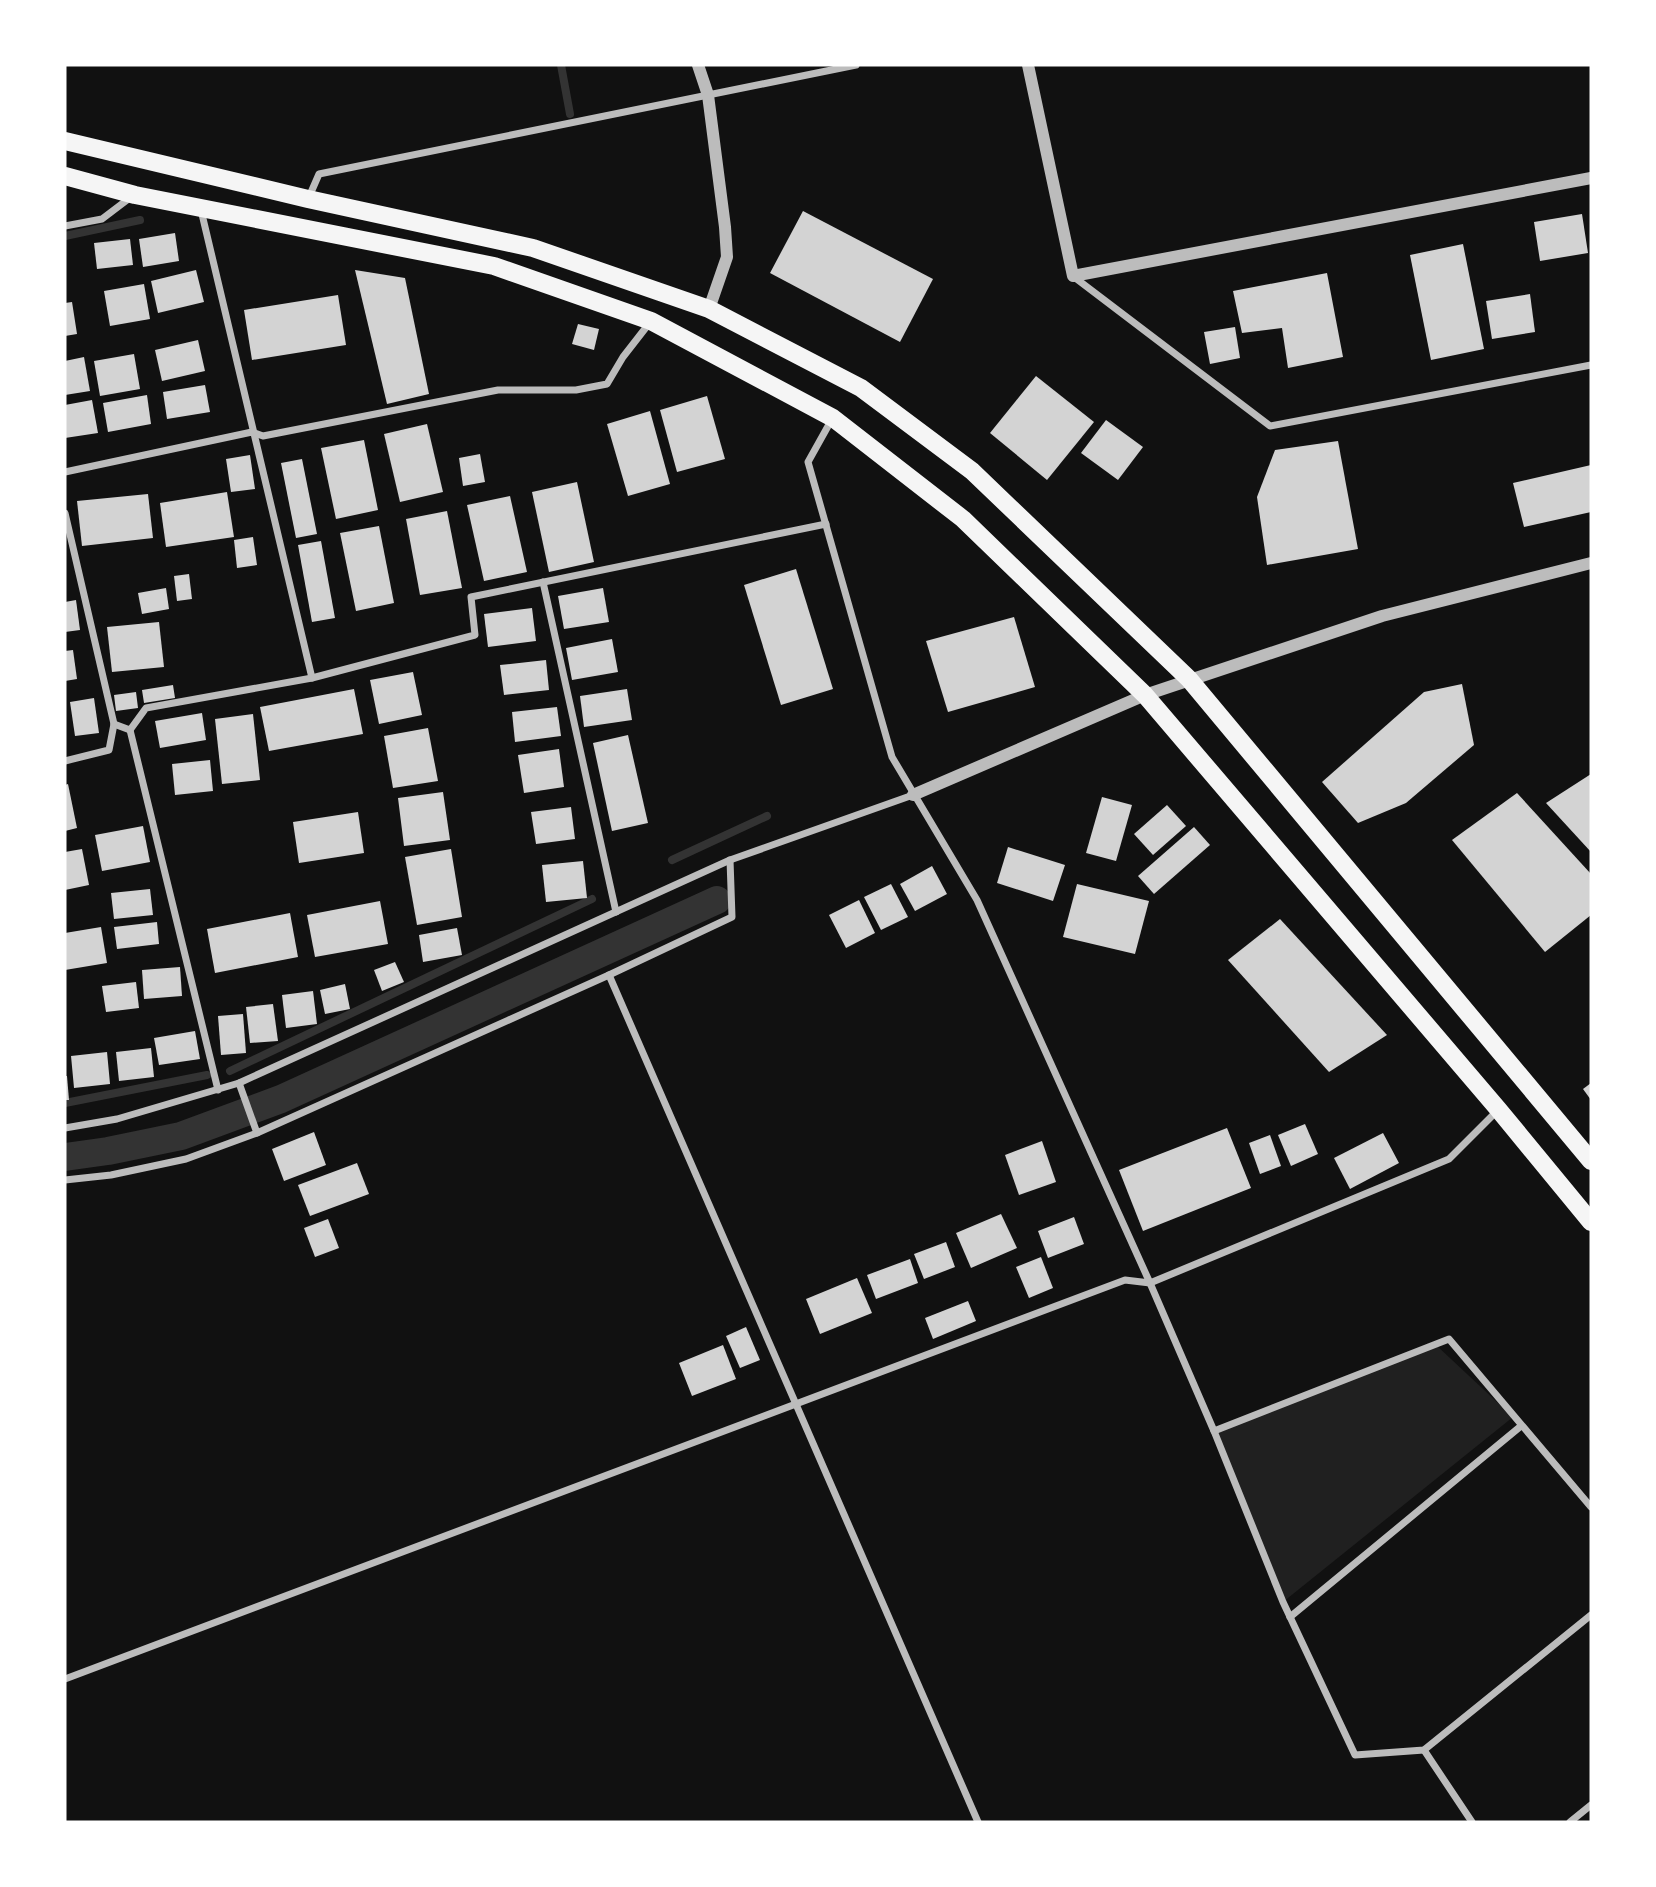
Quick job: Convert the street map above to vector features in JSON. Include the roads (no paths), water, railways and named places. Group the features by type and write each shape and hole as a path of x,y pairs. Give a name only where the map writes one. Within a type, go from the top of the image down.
{"main road":[{"path":"65,141 308,199 533,248 709,309 861,388 972,471 1189,680 1591,1161"},
{"path":"65,176 135,195 494,266 651,321 833,418 963,519 1144,695 1591,1222"}],"street":[{"path":"698,65 708,95 727,257 709,309"},
{"path":"308,199 319,174 856,65"},
{"path":"1028,65 1073,276 1270,426 1591,365"},
{"path":"1073,276 1591,177"},
{"path":"65,226 102,219 135,195"},
{"path":"200,206 312,678"},
{"path":"65,472 252,432 263,436 498,390 576,390 607,384 623,357 651,321"},
{"path":"833,418 808,462 892,757 977,900 1150,1283 1290,1617 1355,1755 1424,1750 1591,1615"},
{"path":"65,513 114,724 109,750 65,761"},
{"path":"218,1090 130,730 146,708 312,678 475,635 471,597 826,524"},
{"path":"65,1128 117,1119 239,1083 730,860 913,794 1144,695 1382,616 1591,563"},
{"path":"543,582 616,912"},
{"path":"114,724 130,730"},
{"path":"65,1180 111,1175 187,1159 257,1133 732,917 730,860"},
{"path":"609,975 978,1822"},
{"path":"239,1083 257,1133"},
{"path":"65,1679 1125,1280 1150,1283 1450,1159 1498,1110"},
{"path":"1214,1431 1449,1339 1591,1507"},
{"path":"1290,1617 1521,1426"},
{"path":"1424,1750 1472,1822"},
{"path":"1570,1822 1591,1805"}],"waterway":[{"path":"561,65 570,114"},
{"path":"65,236 140,220"},
{"path":"672,860 767,816"},
{"path":"230,1071 592,899"},
{"path":"65,1157 181,1136 281,1099 717,900"},
{"path":"65,1103 207,1075"}]}
